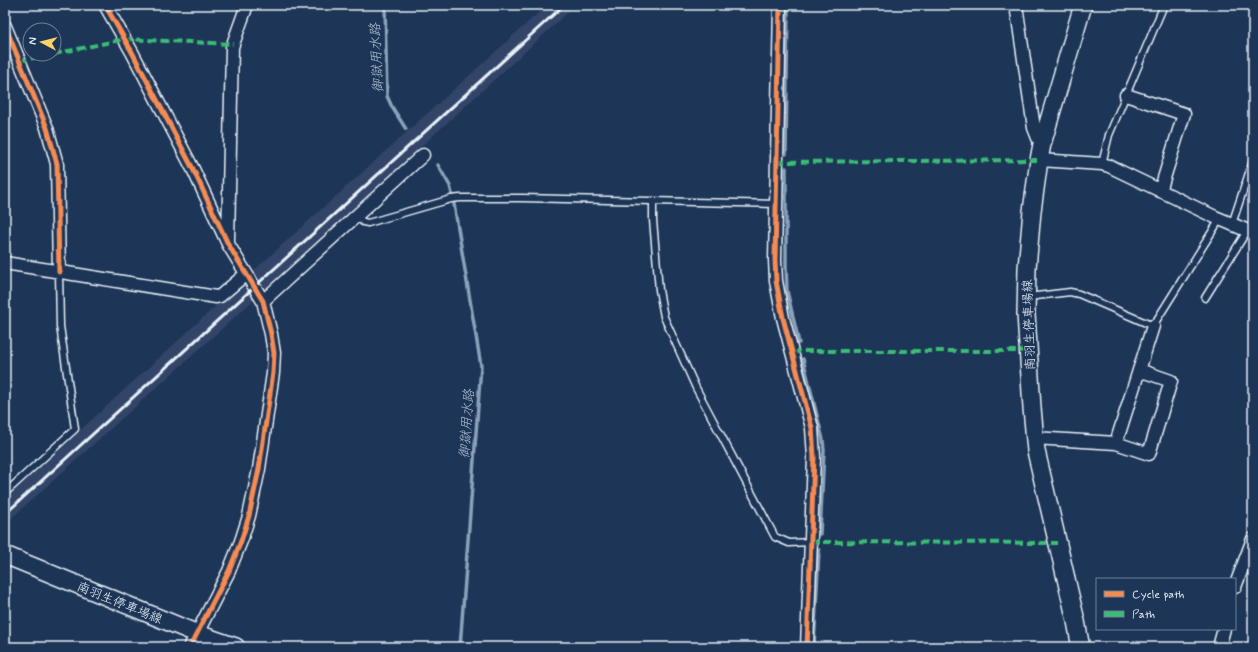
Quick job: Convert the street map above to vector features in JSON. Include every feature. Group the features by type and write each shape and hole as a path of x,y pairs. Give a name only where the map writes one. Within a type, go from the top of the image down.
{"main road":[{"name":"南羽生停車場線","path":"1080,647 1076,621 1036,451 1026,297 1028,246 1040,152 1083,5"},
{"name":"南羽生停車場線","path":"5,555 194,641 236,647"}],"street":[{"path":"105,5 132,52 193,169 228,244 263,301 274,353 273,373 259,469 249,516 241,542 229,571 194,641"},
{"path":"228,244 232,47 247,5"},
{"path":"780,5 775,260 778,297 812,428 813,440 814,457 807,647"},
{"path":"1016,5 1034,128 1038,138 1040,152 1109,166 1250,232"},
{"path":"5,26 47,128 57,164 58,272"},
{"path":"1126,95 1184,114 1160,191"},
{"path":"263,301 423,155"},
{"path":"5,263 216,297 220,296 246,274"},
{"path":"1116,443 1153,326"},
{"path":"1034,438 1116,443 1149,454 1171,381 1139,370"},
{"path":"1236,584 1253,539"},
{"path":"1219,647 1224,630"}],"lane":[{"path":"1102,164 1109,135 1164,5"},
{"path":"1232,224 1253,161"},
{"path":"356,216 368,223 451,199 460,198 530,198 776,204"},
{"path":"653,201 653,220 659,290 664,317 696,388 775,537 789,543 811,542"},
{"path":"1026,297 1070,292 1079,294 1153,326 1220,219"},
{"path":"1205,298 1250,232"},
{"path":"5,493 75,429 60,326 58,272"}],"shaded area":[{"path":"547,5 576,5 263,291 251,273"},
{"path":"244,280 256,298 5,524 5,499"}],"waterway":[{"name":"御獄用水路","path":"385,5 387,96 406,129"},
{"path":"786,154 788,5"},
{"name":"御獄用水路","path":"438,165 450,186 452,194"},
{"path":"786,168 787,291 799,343"},
{"name":"御獄用水路","path":"454,204 481,366 460,647"},
{"path":"803,359 823,440 824,451 820,534"},
{"path":"814,647 819,550"}],"railway":[{"path":"5,514 564,5"}],"marked path":[{"path":"62,52 125,39 233,44"},
{"path":"777,162 1039,160"},
{"path":"792,353 803,351 1028,350"},
{"path":"811,542 1057,543"}],"cycle path":[{"path":"105,5 132,52 193,169 228,244 263,301 274,353 273,373 259,469 249,516 229,571 190,647"},
{"path":"780,5 775,260 776,281 783,318 812,428 814,457 807,647"},
{"path":"5,26 47,128 57,164 59,272"}]}
